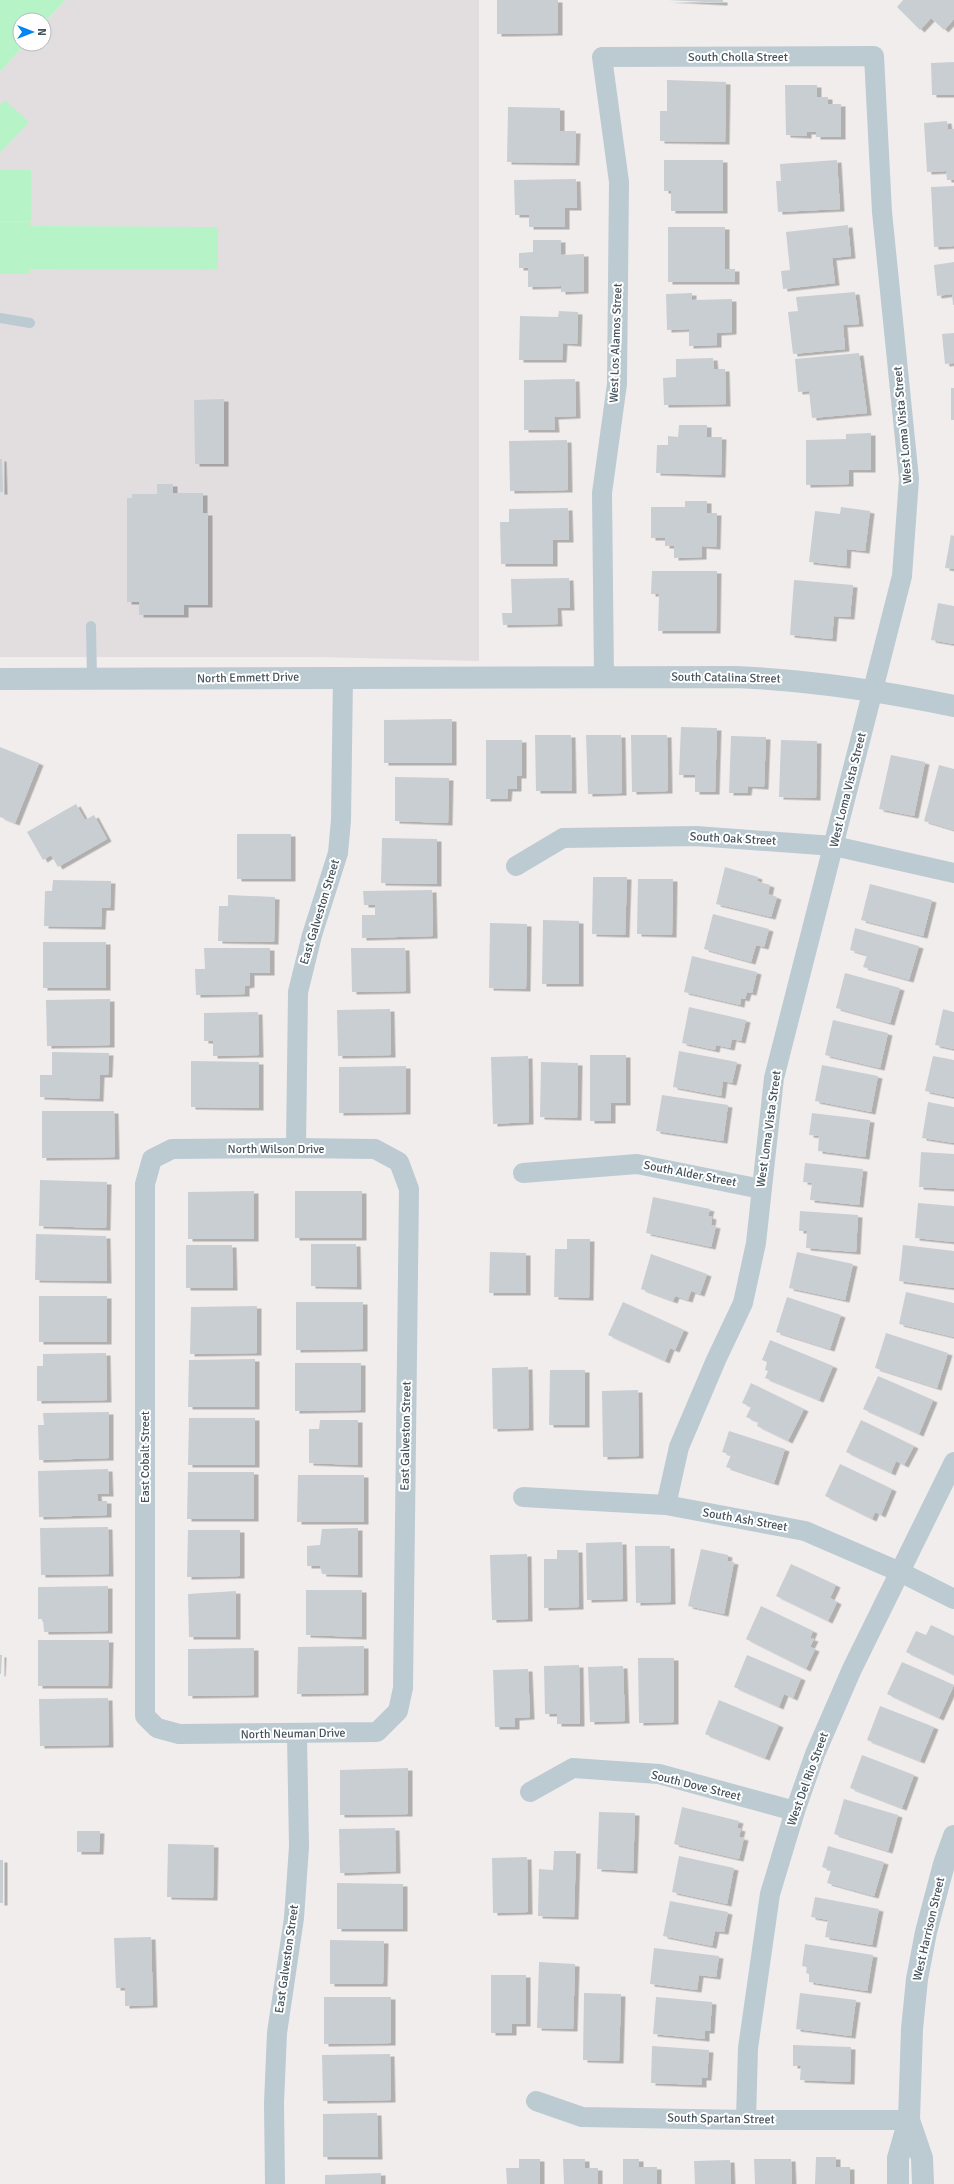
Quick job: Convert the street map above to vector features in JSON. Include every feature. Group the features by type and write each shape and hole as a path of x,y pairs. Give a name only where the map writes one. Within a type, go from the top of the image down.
{"street":[{"name":"South Cholla Street","path":"602,57 874,56"},
{"name":"West Loma Vista Street","path":"666,1506 679,1447 716,1360 743,1303 756,1242 774,1078 902,576 909,479 882,212 874,56"},
{"name":"West Los Alamos Street","path":"602,57 619,182 617,384 602,493 604,677"},
{"name":"South Catalina Street","path":"496,676 778,678 873,691 954,706"},
{"name":"North Emmett Drive","path":"0,679 496,676"},
{"name":"East Galveston Street","path":"296,1148 298,992 312,935 338,853 341,820 343,677"},
{"name":"South Oak Street","path":"516,866 563,838 696,836 834,846 954,873"},
{"name":"North Wilson Drive","path":"152,1159 172,1149 296,1148 375,1149 400,1162"},
{"name":"East Cobalt Street","path":"152,1159 145,1184 145,1716 158,1728 179,1734"},
{"name":"East Galveston Street","path":"398,1711 403,1688 409,1188 400,1162"},
{"name":"South Alder Street","path":"522,1173 637,1164 761,1189"},
{"name":"West Del Rio Street","path":"746,2120 748,2048 770,1894 795,1811 815,1754 852,1669 954,1462"},
{"name":"South Ash Street","path":"522,1497 666,1506 805,1531 900,1572 954,1599"},
{"name":"North Neuman Drive","path":"179,1734 298,1734 377,1732 398,1711"},
{"name":"East Galveston Street","path":"276,2184 274,2103 277,2034 294,1918 299,1846 298,1734"},
{"name":"South Dove Street","path":"530,1792 573,1768 659,1774 795,1811"},
{"name":"West Harrison Street","path":"898,2184 898,2158 909,2120 912,2029 917,1979 932,1909 944,1864 954,1836"},
{"name":"South Spartan Street","path":"536,2101 582,2117 746,2120 909,2120"},
{"name":"West Harrison Street","path":"909,2120 922,2158 922,2184"}],"lane":[{"path":"0,318 30,323"},
{"path":"91,626 92,679"}],"shaded area":[{"path":"65,0 479,0 479,661 318,657 0,657 0,72 18,52 52,52 52,14"}],"green space":[{"path":"0,0 65,0 52,14 52,12 12,12 12,52 18,52 0,72"},
{"path":"5,100 29,122 0,153 0,105"},
{"path":"0,170 31,170 31,221 0,221"},
{"path":"0,222 30,222 30,226 218,227 218,270 30,269 30,274 0,274"}],"building":[{"path":"497,0 558,0 558,33 497,34"},
{"path":"668,0 723,0 723,3"},
{"path":"903,0 954,0 954,19 944,30 931,18 920,30 897,7"},
{"path":"954,62 954,95 932,95 931,63"},
{"path":"667,80 726,82 725,142 660,141 660,111 667,111"},
{"path":"785,85 817,85 817,97 828,97 828,104 841,104 841,137 816,137 816,132 807,132 807,136 786,135"},
{"path":"508,107 560,108 560,131 576,131 575,163 507,162"},
{"path":"947,121 948,129 954,129 954,180 947,180 946,171 927,172 924,123"},
{"path":"664,160 723,160 723,211 671,211 671,191 664,191"},
{"path":"837,160 840,209 778,212 776,181 781,181 780,164"},
{"path":"576,179 577,208 565,208 565,227 529,227 529,215 515,215 514,180"},
{"path":"954,186 954,246 934,247 931,187"},
{"path":"848,225 851,256 832,258 835,283 783,289 781,271 790,270 786,232"},
{"path":"668,227 725,227 725,269 735,269 735,282 668,282"},
{"path":"533,240 561,240 561,255 584,254 584,291 561,292 561,286 528,287 528,268 519,268 519,253 533,252"},
{"path":"954,262 953,305 952,294 937,296 934,265"},
{"path":"855,292 859,324 843,325 845,349 793,354 788,312 798,311 796,297"},
{"path":"692,293 692,300 732,299 732,332 717,333 717,345 689,346 689,329 667,330 666,294"},
{"path":"559,311 578,312 577,344 563,343 562,360 519,360 520,316 558,317"},
{"path":"954,333 954,363 945,364 942,334"},
{"path":"859,353 867,413 812,418 809,391 798,392 795,359"},
{"path":"713,358 714,369 725,369 726,404 664,405 663,378 676,377 676,359"},
{"path":"575,379 576,416 554,417 555,430 524,430 524,380"},
{"path":"951,388 954,388 954,420 951,420"},
{"path":"224,399 224,464 195,464 194,400"},
{"path":"679,425 707,425 707,437 722,437 721,475 656,473 657,445 668,445 668,436 678,437"},
{"path":"871,433 871,470 849,470 849,484 806,485 806,440 846,439 846,434"},
{"path":"567,440 568,490 510,491 509,441"},
{"path":"0,459 2,459 3,492 0,492"},
{"path":"157,484 173,484 173,493 203,493 203,513 208,513 208,605 184,605 184,615 139,615 139,602 127,602 127,498 132,498 132,494 157,494"},
{"path":"685,501 707,501 707,513 717,513 716,547 702,546 702,557 674,558 674,546 665,546 665,538 651,538 651,507 685,507"},
{"path":"841,507 870,511 865,551 847,549 846,566 809,562 815,511 840,514"},
{"path":"568,508 569,540 553,540 553,564 501,564 500,522 509,522 509,509"},
{"path":"951,535 954,536 954,569 945,568"},
{"path":"652,571 717,571 716,631 658,631 659,594 651,594"},
{"path":"569,578 570,608 557,608 558,624 503,625 502,613 512,613 511,579"},
{"path":"794,580 853,585 850,617 834,616 832,639 790,635"},
{"path":"938,603 954,606 954,644 931,640"},
{"path":"452,719 452,763 384,763 384,720"},
{"path":"681,727 717,728 715,792 695,792 695,775 679,775"},
{"path":"535,735 571,735 572,791 536,791"},
{"path":"586,735 621,735 622,793 588,794"},
{"path":"631,735 667,735 668,791 632,792"},
{"path":"731,736 766,737 764,787 748,786 747,793 729,793"},
{"path":"486,740 522,740 522,776 517,776 517,789 508,789 507,799 486,799"},
{"path":"781,740 817,741 816,798 779,797"},
{"path":"0,747 39,763 15,823 0,817"},
{"path":"891,755 925,762 914,816 879,809"},
{"path":"939,765 954,769 954,830 924,821"},
{"path":"395,777 449,778 448,823 395,821"},
{"path":"76,804 85,820 94,815 107,839 58,867 51,855 43,860 27,832"},
{"path":"237,834 291,834 291,879 237,879"},
{"path":"382,838 437,839 437,884 381,883"},
{"path":"725,867 758,877 757,881 770,885 768,894 777,897 771,917 716,904"},
{"path":"593,877 627,877 625,935 592,934"},
{"path":"638,879 673,879 672,935 637,934"},
{"path":"53,880 111,881 110,908 102,908 101,927 44,926 45,891 52,891"},
{"path":"870,884 932,900 923,936 861,920"},
{"path":"432,890 433,936 362,938 362,915 375,915 375,905 364,905 363,891"},
{"path":"228,895 275,897 274,942 218,941 219,906 228,906"},
{"path":"713,914 769,929 764,947 756,945 751,962 704,949"},
{"path":"543,920 579,921 579,984 542,984"},
{"path":"490,923 527,924 526,989 489,988"},
{"path":"855,928 919,946 909,980 863,967 867,955 850,950"},
{"path":"43,942 106,942 106,988 43,988"},
{"path":"204,948 270,948 270,973 250,973 250,985 245,986 245,994 196,995 195,969 205,969"},
{"path":"351,948 405,948 406,991 352,992"},
{"path":"692,956 757,972 752,993 747,992 745,999 741,998 740,1005 684,992"},
{"path":"845,973 900,988 890,1023 836,1008"},
{"path":"110,999 110,1045 47,1046 46,1000"},
{"path":"689,1007 746,1020 741,1041 732,1039 730,1048 716,1045 715,1050 682,1043"},
{"path":"390,1009 391,1055 338,1056 337,1010"},
{"path":"943,1009 954,1012 954,1049 935,1045"},
{"path":"258,1012 259,1055 213,1056 213,1041 204,1041 204,1013"},
{"path":"833,1020 888,1033 880,1068 825,1055"},
{"path":"679,1051 737,1062 732,1083 723,1081 721,1096 673,1087"},
{"path":"52,1052 109,1053 108,1075 100,1075 99,1099 40,1097 40,1075 52,1075"},
{"path":"590,1055 626,1055 626,1103 611,1103 611,1121 590,1121"},
{"path":"528,1056 529,1122 493,1124 491,1057"},
{"path":"933,1056 954,1060 954,1097 925,1091"},
{"path":"191,1061 259,1062 259,1108 191,1107"},
{"path":"541,1062 578,1063 577,1118 540,1117"},
{"path":"822,1065 878,1076 871,1112 815,1101"},
{"path":"406,1066 406,1112 339,1113 339,1067"},
{"path":"662,1095 728,1105 723,1141 656,1131"},
{"path":"928,1102 954,1107 954,1143 922,1138"},
{"path":"42,1111 114,1111 115,1157 42,1158"},
{"path":"812,1113 870,1120 865,1157 818,1151 819,1136 809,1135"},
{"path":"921,1152 954,1154 954,1189 919,1187"},
{"path":"805,1163 863,1169 859,1205 810,1200 812,1183 803,1182"},
{"path":"40,1180 107,1182 106,1228 39,1226"},
{"path":"254,1191 254,1239 188,1239 188,1192"},
{"path":"295,1191 362,1191 362,1238 295,1238"},
{"path":"653,1197 710,1209 708,1216 712,1217 711,1225 716,1226 711,1247 646,1233"},
{"path":"918,1203 954,1206 954,1242 915,1238"},
{"path":"800,1211 858,1215 856,1252 806,1248 807,1231 799,1231"},
{"path":"36,1234 106,1236 107,1281 35,1280"},
{"path":"567,1239 590,1239 589,1298 554,1297 555,1249 567,1249"},
{"path":"311,1244 356,1244 357,1287 311,1286"},
{"path":"186,1245 232,1245 233,1288 186,1288"},
{"path":"903,1245 954,1251 954,1288 899,1281"},
{"path":"490,1252 526,1253 526,1293 489,1293"},
{"path":"797,1252 853,1264 845,1300 789,1288"},
{"path":"651,1254 707,1274 700,1294 691,1291 688,1300 675,1296 673,1301 641,1289"},
{"path":"906,1292 954,1303 954,1337 899,1324"},
{"path":"39,1296 107,1296 107,1342 39,1342"},
{"path":"787,1297 841,1315 830,1349 776,1332"},
{"path":"296,1302 363,1302 363,1349 296,1350"},
{"path":"623,1302 684,1330 675,1350 670,1348 665,1361 608,1335"},
{"path":"257,1306 257,1353 190,1354 191,1307"},
{"path":"886,1333 948,1353 937,1388 875,1368"},
{"path":"770,1340 833,1366 819,1400 765,1378 768,1371 765,1370 767,1362 762,1360"},
{"path":"106,1353 107,1400 37,1401 37,1366 43,1366 43,1354"},
{"path":"255,1359 255,1407 188,1407 189,1360"},
{"path":"295,1363 361,1363 361,1410 295,1411"},
{"path":"528,1367 529,1428 493,1429 492,1368"},
{"path":"550,1370 585,1370 585,1425 549,1425"},
{"path":"878,1376 933,1400 919,1434 863,1409"},
{"path":"751,1383 804,1409 788,1441 757,1426 758,1422 746,1417 751,1407 742,1403"},
{"path":"638,1390 639,1456 603,1457 602,1391"},
{"path":"109,1412 109,1458 39,1460 38,1425 44,1425 43,1413"},
{"path":"189,1418 255,1418 255,1465 188,1465"},
{"path":"320,1420 358,1420 358,1465 309,1463 309,1429 319,1429"},
{"path":"861,1420 914,1446 904,1465 896,1461 891,1473 846,1452"},
{"path":"729,1431 785,1449 774,1483 726,1467 731,1455 722,1452"},
{"path":"840,1464 892,1489 881,1515 875,1512 872,1519 825,1496"},
{"path":"108,1469 109,1494 97,1494 98,1501 107,1501 107,1515 39,1517 38,1471"},
{"path":"188,1472 254,1472 254,1519 187,1519"},
{"path":"298,1475 364,1475 364,1522 297,1522"},
{"path":"108,1527 109,1574 41,1575 40,1528"},
{"path":"358,1528 358,1575 322,1574 320,1566 307,1566 307,1546 320,1545 322,1529"},
{"path":"188,1530 240,1530 240,1576 187,1577"},
{"path":"622,1542 623,1599 587,1600 586,1543"},
{"path":"635,1546 670,1546 671,1602 636,1603"},
{"path":"701,1549 728,1555 727,1561 734,1562 724,1614 688,1606"},
{"path":"557,1550 578,1550 579,1607 544,1608 544,1559 557,1559"},
{"path":"527,1554 528,1619 492,1620 490,1555"},
{"path":"791,1564 836,1585 830,1598 837,1602 828,1621 776,1596"},
{"path":"108,1586 108,1631 44,1632 43,1619 38,1619 38,1587"},
{"path":"306,1590 362,1590 362,1637 306,1635"},
{"path":"236,1591 236,1637 189,1637 188,1594"},
{"path":"761,1606 813,1631 810,1638 814,1639 810,1647 815,1649 806,1669 746,1639"},
{"path":"931,1625 954,1636 954,1675 906,1652 916,1631 926,1635"},
{"path":"38,1640 109,1640 108,1686 38,1686"},
{"path":"364,1646 364,1693 297,1694 298,1647"},
{"path":"254,1648 254,1695 188,1696 188,1649"},
{"path":"0,1655 2,1655 1,1674 0,1674"},
{"path":"747,1655 801,1678 793,1698 784,1694 779,1707 734,1687"},
{"path":"638,1658 674,1658 674,1722 639,1723"},
{"path":"902,1662 954,1685 939,1718 887,1694"},
{"path":"579,1665 580,1724 557,1724 557,1714 545,1714 544,1666"},
{"path":"623,1666 625,1721 590,1722 588,1667"},
{"path":"528,1669 530,1717 515,1718 515,1727 495,1727 493,1670"},
{"path":"108,1698 109,1745 40,1746 39,1699"},
{"path":"719,1700 779,1725 765,1758 705,1734"},
{"path":"880,1706 934,1727 920,1761 867,1740"},
{"path":"862,1755 914,1775 902,1808 850,1788"},
{"path":"408,1768 408,1814 340,1815 340,1770"},
{"path":"844,1799 898,1815 888,1851 834,1834"},
{"path":"682,1807 739,1821 737,1828 741,1829 739,1837 744,1838 739,1859 674,1844"},
{"path":"599,1812 635,1813 633,1871 597,1869"},
{"path":"395,1828 396,1871 340,1873 339,1829"},
{"path":"77,1831 100,1831 99,1852 77,1852"},
{"path":"168,1844 214,1845 213,1898 167,1897"},
{"path":"828,1846 884,1862 874,1896 827,1883 831,1870 822,1867"},
{"path":"554,1851 576,1851 574,1917 538,1916 539,1869 553,1870"},
{"path":"679,1856 734,1868 727,1904 672,1892"},
{"path":"527,1857 528,1912 493,1913 492,1858"},
{"path":"0,1860 3,1860 3,1903 0,1903"},
{"path":"337,1883 403,1884 403,1929 337,1929"},
{"path":"815,1897 879,1909 872,1945 825,1937 828,1920 811,1917"},
{"path":"670,1901 728,1912 724,1932 715,1931 712,1946 663,1936"},
{"path":"151,1937 153,2005 125,2006 125,1988 116,1988 114,1938"},
{"path":"330,1940 384,1941 383,1984 330,1984"},
{"path":"805,1944 873,1955 867,1991 809,1982 809,1974 806,1973 807,1967 802,1966"},
{"path":"654,1948 719,1956 716,1977 699,1975 697,1990 650,1984"},
{"path":"539,1962 575,1964 573,2029 537,2028"},
{"path":"491,1975 526,1975 526,2024 512,2024 512,2033 491,2033"},
{"path":"584,1993 621,1994 619,2061 583,2060"},
{"path":"800,1993 856,2000 851,2036 796,2029"},
{"path":"324,1997 391,1997 391,2043 324,2044"},
{"path":"656,1997 712,2002 710,2031 705,2031 705,2039 653,2034"},
{"path":"793,2045 851,2047 850,2082 800,2080 801,2066 793,2066"},
{"path":"652,2046 709,2050 707,2078 702,2078 702,2085 651,2083"},
{"path":"390,2054 391,2100 323,2101 322,2055"},
{"path":"377,2113 378,2157 323,2157 323,2114"},
{"path":"816,2157 836,2157 836,2167 850,2167 850,2184 815,2184"},
{"path":"519,2159 540,2159 540,2184 507,2184 506,2168 519,2168"},
{"path":"563,2159 585,2159 585,2168 598,2168 598,2184 564,2184"},
{"path":"623,2159 639,2159 639,2167 657,2167 657,2184 623,2184"},
{"path":"754,2159 791,2159 792,2184 755,2184"},
{"path":"730,2160 731,2184 695,2184 694,2161"},
{"path":"381,2173 381,2184 325,2184 325,2175"}]}
